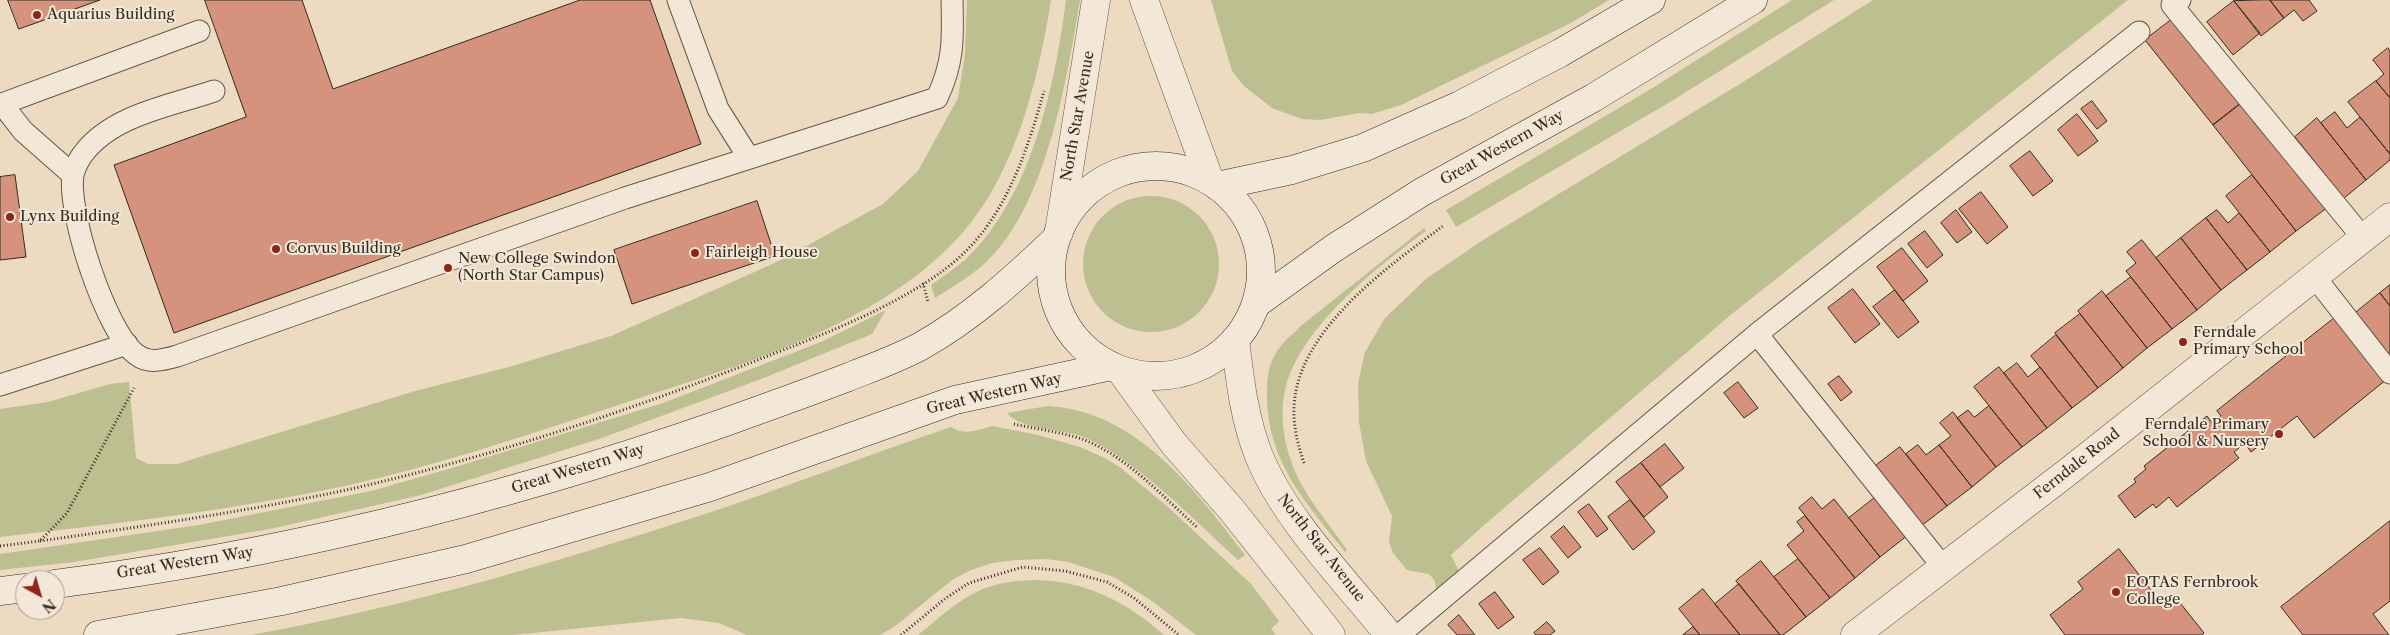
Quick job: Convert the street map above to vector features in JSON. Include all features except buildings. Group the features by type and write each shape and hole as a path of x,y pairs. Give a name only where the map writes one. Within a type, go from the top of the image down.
{"main road":[{"name":"North Star Avenue","path":"1096,0 1051,270 1052,291 1067,328 1079,344 1116,368"},
{"path":"1144,0 1214,183"},
{"path":"1214,183 1292,170 1363,148 1460,105 1560,53 1651,0"},
{"name":"Great Western Way","path":"1256,304 1334,248 1422,192 1593,98 1753,0"},
{"path":"1057,236 1066,215 1085,193 1098,183 1121,172 1146,167 1170,167 1193,173 1214,183 1238,205 1256,239 1261,272 1256,304 1247,323 1235,340 1212,360 1181,373 1154,376 1116,368"},
{"name":"Ferndale Road","path":"1855,635 2101,446 2390,217"},
{"name":"Great Western Way","path":"65,582 259,551 446,509 612,460 783,402 880,365 920,347 985,303 1057,236"},
{"name":"North Star Avenue","path":"1235,340 1241,393 1246,416 1268,475 1304,530 1389,635"},
{"path":"1116,368 1174,444 1231,509 1331,635"},
{"name":"Great Western Way","path":"98,635 273,603 466,559 710,487 946,402 1116,368"},
{"path":"0,591 15,589"}],"lane":[{"path":"678,0 718,109 749,158"},
{"path":"214,91 129,120 102,133 82,156 73,175 76,215 83,248 110,316 136,355 148,361 177,356 625,198 937,98 946,80 953,47 952,0"},
{"path":"2179,0 2172,5 2363,238"},
{"path":"73,175 23,131 1,103 199,31"},
{"path":"1399,635 1757,334 2138,32"},
{"path":"2314,276 2390,373"},
{"path":"1757,334 1943,567"},
{"path":"0,385 127,344"}],"path":[{"path":"0,546 156,525 299,500 436,468 626,410 822,335 880,308 923,283 946,269 967,250 1002,201 1022,160 1045,86"},
{"path":"1305,467 1296,440 1294,407 1298,382 1307,356 1332,323 1359,295 1402,256 1443,226"},
{"path":"923,283 938,336"},
{"path":"40,541 67,513 148,361"},
{"path":"1008,423 1081,439 1103,449 1203,532"},
{"path":"902,635 946,598 969,583 1022,568 1066,571 1107,582 1134,598 1180,635"}],"green space":[{"path":"967,0 1051,0 1040,60 1022,122 998,180 982,207 964,231 932,262 897,290 857,314 816,334 729,369 518,438 391,475 305,494 229,507 0,537 0,409 48,402 110,384 129,382 136,458 148,464 177,464 415,391 509,367 611,336 779,261 883,204 918,171 958,98 965,54"},
{"path":"1066,0 1080,0 1069,64 1052,135 1028,201 1012,230 993,255 973,273 935,298 931,285 965,260 988,235 1007,205 1023,173 1047,104"},
{"path":"1211,0 1609,0 1569,24 1401,105 1372,114 1359,113 1320,120 1302,119 1272,108 1244,86 1232,71"},
{"path":"1792,0 1834,0 1670,102 1456,227 1446,210 1646,92"},
{"path":"1873,0 2128,0 1733,313 1483,526 1451,555 1459,571 1436,591 1435,581 1429,574 1407,570 1393,553 1389,542 1392,516 1366,461 1359,422 1358,383 1365,352 1385,318 1427,278 1483,240 1743,82"},
{"path":"1151,196 1177,201 1199,216 1214,238 1219,264 1214,290 1199,312 1177,327 1151,332 1125,327 1103,312 1088,290 1083,264 1088,238 1103,216 1125,201"},
{"path":"1424,228 1426,231 1365,280 1325,320 1308,341 1295,364 1286,386 1282,416 1286,445 1292,464 1310,498 1347,550 1345,552 1304,499 1282,463 1274,443 1269,421 1267,381 1269,369 1278,349 1302,325"},
{"path":"886,310 872,334 761,379 602,438 421,495 270,529 74,562 0,570 0,554 199,525 371,491 452,468 663,403 821,342"},
{"path":"1048,406 1080,411 1109,422 1136,438 1184,480 1245,555 1238,560 1145,476 1105,448 1077,435 1023,423 1007,413"},
{"path":"992,426 1038,435 1080,447 1107,459 1121,468 1168,507 1251,584 1279,621 1271,629 1276,635 1196,635 1152,601 1114,577 1068,562 1046,559 992,563 971,570 952,580 894,627 880,635 747,635 719,623 681,618 513,635 251,635 373,609 495,578 615,543 735,504 951,427 966,432"},
{"path":"1036,580 1072,584 1089,589 1120,603 1164,635 918,635 959,602 971,595 999,584"}],"place":[{"name":"Aquarius Building","path":"37,15"},
{"name":"Lynx Building","path":"10,217"},
{"name":"Corvus Building","path":"276,249"},
{"name":"Fairleigh House","path":"695,253"},
{"name":"New College Swindon (North Star Campus)","path":"448,268"},
{"name":"Ferndale Primary School","path":"2183,342"},
{"name":"Ferndale Primary School & Nursery","path":"2279,434"},
{"name":"EOTAS Fernbrook College","path":"2116,592"}]}
